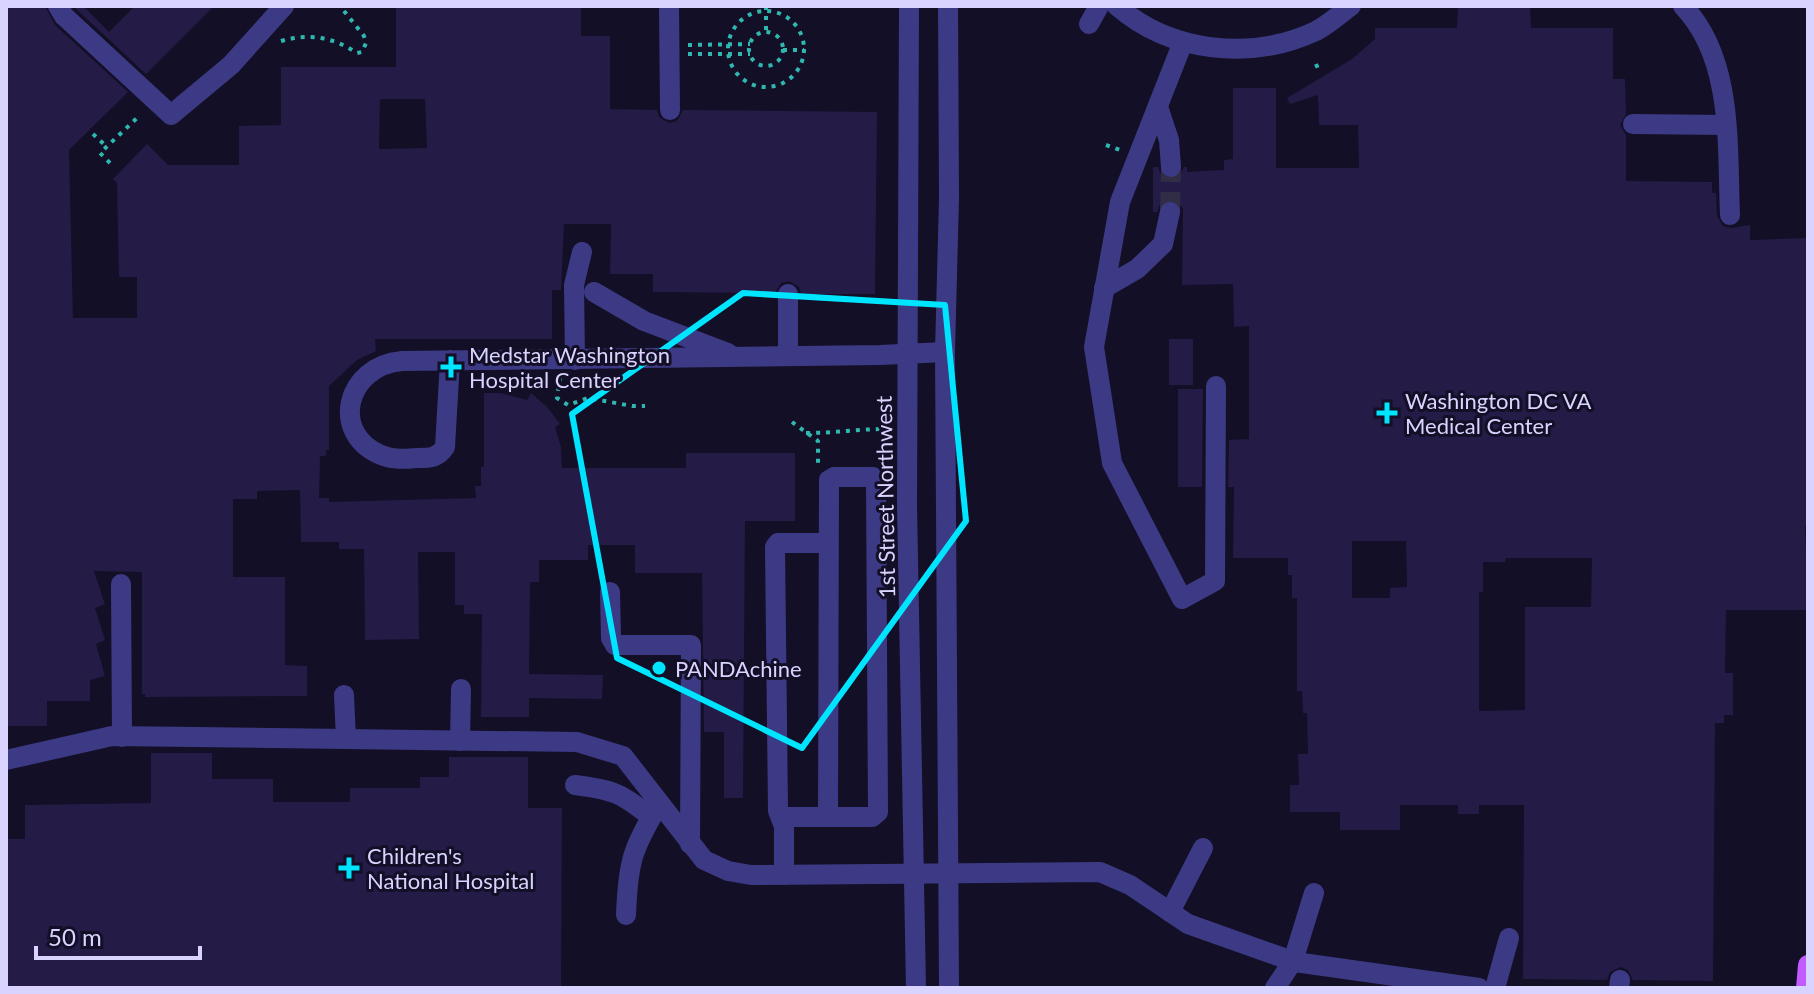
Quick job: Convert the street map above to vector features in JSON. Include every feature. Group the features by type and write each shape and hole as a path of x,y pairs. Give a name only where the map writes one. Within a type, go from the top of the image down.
{"main road":[{"path":"1806,988 1808,965"}],"street":[{"path":"58,6 64,16 171,115 231,65 284,6"},
{"path":"669,6 670,110"},
{"name":"1st Street Northwest","path":"909,6 907,505 916,988"},
{"path":"948,6 949,198 945,352 949,988"},
{"path":"1117,6 1148,27 1183,42 1231,50 1284,44 1319,30 1351,6"},
{"path":"1688,8 1716,60 1726,125 1730,215"},
{"path":"1183,42 1120,202 1094,347 1112,463 1182,599 1215,581 1216,386"},
{"path":"1158,107 1169,140 1171,167"},
{"path":"1633,124 1726,125"},
{"path":"1104,288 1137,269 1157,251 1163,244 1170,212"},
{"path":"568,366 574,285 582,252"},
{"path":"594,292 644,321 739,357"},
{"path":"788,294 788,356"},
{"path":"450,360 445,447 441,454 431,458 400,459 383,456 368,448 358,436 350,407 361,378 387,362 450,360 568,366 739,357 945,352"},
{"path":"828,543 778,543 775,547 778,811 784,817 828,817 872,817 878,812 876,481 873,477 831,478 828,543 828,817"},
{"path":"121,584 122,737"},
{"path":"610,592 611,638 615,645 691,645 690,844"},
{"path":"460,741 461,689"},
{"path":"344,695 346,739"},
{"path":"6,760 112,736 460,741 610,750 623,756 655,810 704,860 728,871 779,875 1100,872 1130,885 1188,924 1293,961 1479,988"},
{"path":"575,785 603,789 655,810"},
{"path":"626,915 627,872 636,841 655,810"},
{"path":"779,875 774,826 781,815"},
{"path":"1170,912 1203,848"},
{"path":"1275,988 1293,961 1314,893"},
{"path":"1495,988 1509,938"}],"path":[{"path":"281,41 299,36 326,38 357,53 362,52 366,43 364,36 340,6"},
{"path":"766,9 766,33"},
{"path":"766,9 794,23 801,33 804,50 799,69 791,78 769,87 756,86 744,80 735,71 729,54 731,34 738,23 766,9"},
{"path":"766,33 777,36 783,50 779,60 770,66 759,65 750,54 750,44 756,36 766,33"},
{"path":"681,45 750,44"},
{"path":"783,50 804,50"},
{"path":"681,54 750,54"},
{"path":"1316,64 1319,71"},
{"path":"110,163 100,153 137,118"},
{"path":"93,134 107,147"},
{"path":"1106,145 1122,151"},
{"path":"568,366 557,398 568,405 588,398 645,406"},
{"path":"792,422 818,441 818,463 831,478"},
{"path":"806,433 893,429"}],"highlighted area":[{"path":"743,293 945,305 966,521 802,748 617,658 572,414"}],"building":[{"path":"6,6 45,6 55,25 128,92 69,150 73,318 137,318 137,277 119,277 117,183 113,179 147,144 168,165 239,165 239,126 281,125 281,67 396,67 396,6 581,6 581,36 610,36 610,109 657,110 659,117 669,123 677,121 683,110 877,112 875,294 801,294 799,287 789,281 781,283 775,293 653,292 653,274 610,274 611,224 564,224 561,290 552,290 552,339 375,339 376,351 357,360 329,386 329,450 326,450 326,456 320,456 319,498 329,498 329,502 476,498 475,486 481,486 481,467 484,467 484,393 500,393 527,400 531,393 548,408 560,424 555,427 561,447 562,468 686,468 686,453 795,453 795,521 745,521 743,798 724,798 724,732 704,732 702,573 635,573 635,545 588,545 588,560 539,560 539,582 530,582 529,674 603,675 602,699 529,698 529,717 481,717 482,614 464,614 464,605 455,605 455,552 418,552 419,639 365,640 364,549 339,549 339,542 301,542 300,490 257,491 257,499 233,499 233,577 285,577 285,665 307,666 307,696 145,697 142,694 142,572 94,571 105,604 95,608 105,640 96,644 105,676 90,680 90,701 47,701 47,726 6,726","holes":["380,99 425,99 427,148 379,149"]},
{"path":"73,6 83,6 109,32 135,6 214,6 146,74"},
{"path":"1458,6 1530,6 1531,28 1613,28 1613,79 1625,79 1626,114 1620,125 1626,135 1626,181 1712,182 1717,216 1723,226 1750,225 1750,240 1808,238 1808,526 1805,526 1808,610 1726,610 1725,673 1733,673 1733,715 1724,715 1724,723 1715,723 1713,981 1633,980 1628,970 1621,967 1610,972 1607,980 1523,979 1524,805 1479,805 1479,814 1458,814 1458,805 1400,805 1400,830 1340,830 1340,812 1290,812 1290,785 1299,785 1298,754 1308,754 1307,713 1303,713 1302,691 1297,691 1297,598 1292,598 1292,575 1288,575 1288,558 1233,558 1234,487 1228,487 1229,440 1249,439 1249,326 1234,327 1233,284 1182,285 1183,209 1178,202 1167,199 1160,204 1157,212 1153,212 1153,167 1158,167 1161,175 1171,180 1179,177 1184,167 1187,167 1187,172 1224,170 1224,160 1233,159 1233,88 1276,88 1276,168 1359,168 1358,125 1319,125 1318,95 1290,104 1287,98 1352,59 1375,39 1375,28 1457,28","holes":["1352,541 1406,541 1407,587 1390,588 1390,598 1352,598","1506,558 1592,558 1591,607 1525,607 1525,710 1479,711 1479,592 1483,592 1483,562 1505,562"]},
{"path":"1169,339 1193,339 1193,385 1169,385"},
{"path":"1178,389 1203,389 1202,487 1178,487"},
{"name":"Children's National Hospital","path":"151,753 212,753 212,779 273,779 273,802 350,802 350,788 420,788 420,777 449,777 449,757 528,757 528,808 562,808 561,988 6,988 6,839 25,839 25,805 151,803"}],"tunnel":[{"path":"1170,212 1171,167"}],"place":[{"name":"Medstar Washington Hospital Center","path":"451,367"},
{"name":"Washington DC VA Medical Center","path":"1387,413"},
{"name":"PANDAchine","path":"659,668"},
{"name":"Children's National Hospital","path":"349,868"}]}
